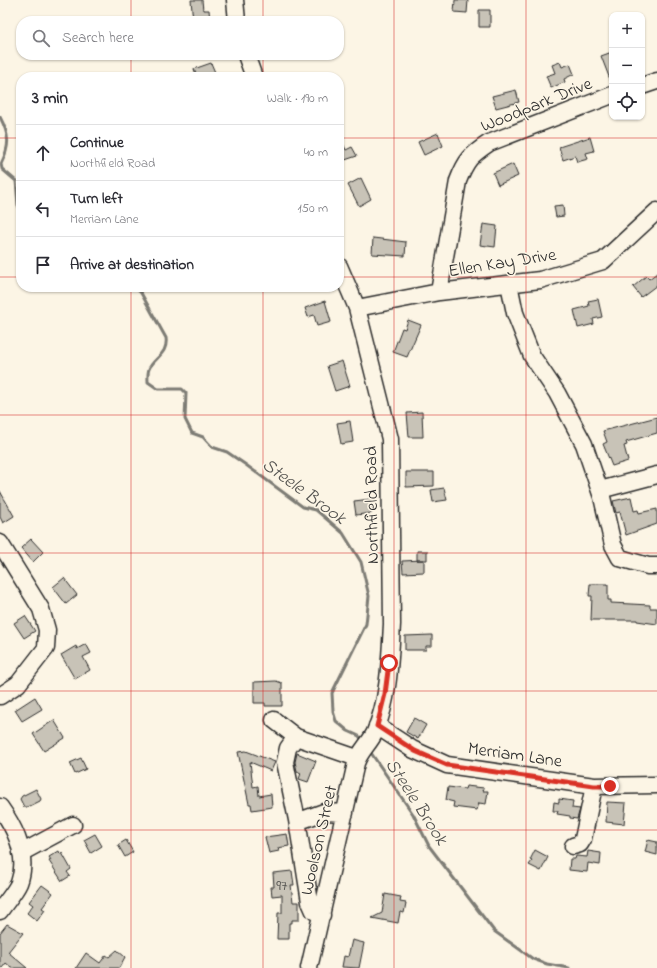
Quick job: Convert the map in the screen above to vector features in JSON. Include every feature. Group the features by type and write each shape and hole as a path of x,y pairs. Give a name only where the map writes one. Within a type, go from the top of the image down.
{"street":[{"path":"236,0 237,16"},
{"path":"248,60 252,72"},
{"path":"645,85 657,81"},
{"name":"Woodpark Drive","path":"439,292 458,181 464,164 476,152 489,143 609,96"},
{"name":"Ellen Kay Drive","path":"357,308 439,292 540,280 603,262 657,211"},
{"name":"Northfield Road","path":"344,278 357,308 390,439 392,624 387,680 375,731"},
{"path":"509,284 515,313 532,356 557,393 584,444 600,490 613,546 620,558 648,566 657,566"},
{"path":"600,490 657,475"},
{"path":"0,543 41,609 47,630 46,648 18,684 0,696"},
{"path":"274,720 296,737 360,754"},
{"name":"Woolson Street","path":"309,968 360,754 375,731"},
{"name":"Merriam Lane","path":"375,731 447,765 594,786 657,785"},
{"path":"296,737 285,755 310,902 314,911 322,915"},
{"path":"573,846 580,844 583,839 594,786"},
{"path":"0,807 9,820 20,844 23,865 19,883 0,911"},
{"path":"297,820 305,819 324,812 346,813"},
{"path":"21,853 73,825"}],"building":[{"path":"191,0 202,0 203,10 209,10 210,16 193,16"},
{"path":"455,0 468,0 467,13 454,12"},
{"path":"479,10 490,10 490,27 479,27"},
{"path":"609,53 609,77 601,56"},
{"path":"560,62 562,67 570,64 574,74 564,79 565,82 551,88 546,76 555,73 552,65"},
{"path":"211,63 215,72 195,72 194,69"},
{"path":"516,90 519,102 496,108 492,96"},
{"path":"438,133 443,146 424,155 418,142"},
{"path":"590,137 594,151 586,153 588,159 577,162 575,156 563,160 559,147"},
{"path":"344,146 346,150 352,147 357,156 344,160"},
{"path":"513,164 518,176 498,185 493,173"},
{"path":"361,178 371,199 359,206 348,185"},
{"path":"563,205 564,216 556,217 554,206"},
{"path":"483,224 497,226 495,247 480,245"},
{"path":"373,238 406,242 405,256 372,254"},
{"path":"657,273 657,285 641,297 633,287 646,276 649,279"},
{"path":"598,299 602,317 593,319 594,324 578,328 574,310 589,306 588,301"},
{"path":"325,301 331,322 317,326 314,315 308,317 305,308"},
{"path":"408,320 421,325 407,357 393,352 402,328 405,329"},
{"path":"342,361 350,386 335,391 327,366"},
{"path":"422,412 423,437 409,437 407,413"},
{"path":"657,417 657,433 626,442 627,445 624,446 628,461 612,466 603,444 607,442 603,431"},
{"path":"350,421 353,442 341,444 337,423"},
{"path":"406,472 434,472 434,486 406,487"},
{"path":"444,488 447,500 433,502 431,490"},
{"path":"0,491 14,516 3,523 0,517"},
{"path":"631,497 634,511 638,510 639,513 657,509 657,524 626,535 620,512 616,513 613,501"},
{"path":"371,499 372,513 356,515 354,501"},
{"path":"31,539 43,552 33,562 21,548"},
{"path":"417,551 427,551 427,560 424,560 424,572 403,573 402,561 423,560 417,560"},
{"path":"64,578 77,595 66,604 53,587"},
{"path":"590,584 608,584 608,600 611,600 611,603 650,605 650,608 657,608 657,624 637,620 591,620 592,596 589,596"},
{"path":"25,616 35,631 24,638 14,623"},
{"path":"432,635 432,646 426,646 426,650 405,650 405,636"},
{"path":"86,644 91,653 83,657 90,670 75,679 61,655 76,646 77,649"},
{"path":"276,681 282,683 282,706 265,706 265,703 254,703 254,682"},
{"path":"35,697 42,709 22,721 15,710"},
{"path":"414,718 426,725 418,739 406,732"},
{"path":"54,720 65,738 44,751 33,734"},
{"path":"246,751 275,762 271,771 250,762 253,787 258,786 259,796 271,794 272,807 252,810 251,804 249,804 238,752"},
{"path":"297,753 316,761 308,782 299,779 301,773 297,771 295,762"},
{"path":"81,758 86,769 75,774 70,763"},
{"path":"466,786 484,788 483,791 488,791 486,804 479,803 477,810 453,807 454,802 446,800 448,787 465,789"},
{"path":"36,789 41,799 40,801 28,807 24,807 20,799 22,796"},
{"path":"559,799 573,801 572,808 580,809 577,819 570,818 570,816 557,814 558,811 553,811 554,802 559,803"},
{"path":"607,802 626,803 624,824 606,822"},
{"path":"95,834 102,846 91,853 84,840"},
{"path":"287,834 289,846 278,848 279,851 269,853 265,837"},
{"path":"126,840 133,852 125,857 118,845"},
{"path":"648,840 657,842 657,855 645,852"},
{"path":"535,850 548,857 541,871 529,865 532,861 530,860"},
{"path":"59,851 60,854 62,853 71,869 67,872 70,876 62,881 49,861 51,860 49,857"},
{"path":"588,851 601,853 600,865 588,863 587,872 569,870 570,859 575,859 576,856 587,857"},
{"path":"292,871 294,885 291,885 293,902 299,902 299,920 292,920 292,923 289,923 289,939 277,939 278,913 282,913 282,895 272,896 271,887 274,887 273,873"},
{"path":"42,885 53,893 42,908 45,910 37,921 27,913 33,905 29,902"},
{"path":"385,894 401,897 400,902 406,903 404,913 400,912 398,923 372,918 382,913"},
{"path":"7,924 23,933 8,952 27,968 12,968 6,963 2,968 0,968 0,933"},
{"path":"352,940 364,943 359,968 342,967 344,956 348,957"},
{"path":"117,950 125,957 119,968 76,968 86,953 100,963 106,955 109,957"}],"waterway":[{"name":"Steele Brook","path":"0,117 6,130 8,141 6,152 1,164 2,169 16,181"},
{"name":"Steele Brook","path":"140,292 166,338 164,351 149,369 148,382 158,389 182,389 186,393 185,419 192,433 203,437 212,447 227,452 303,507 316,510 343,533 361,562 369,596 366,624 332,693 333,711 336,721 348,731 359,736 363,742"},
{"name":"Steele Brook","path":"369,750 413,814 429,846 494,931 533,959 547,964 569,968"}],"route":[{"path":"389,663 385,694 377,726 415,751 447,765 594,786 610,786"}]}
